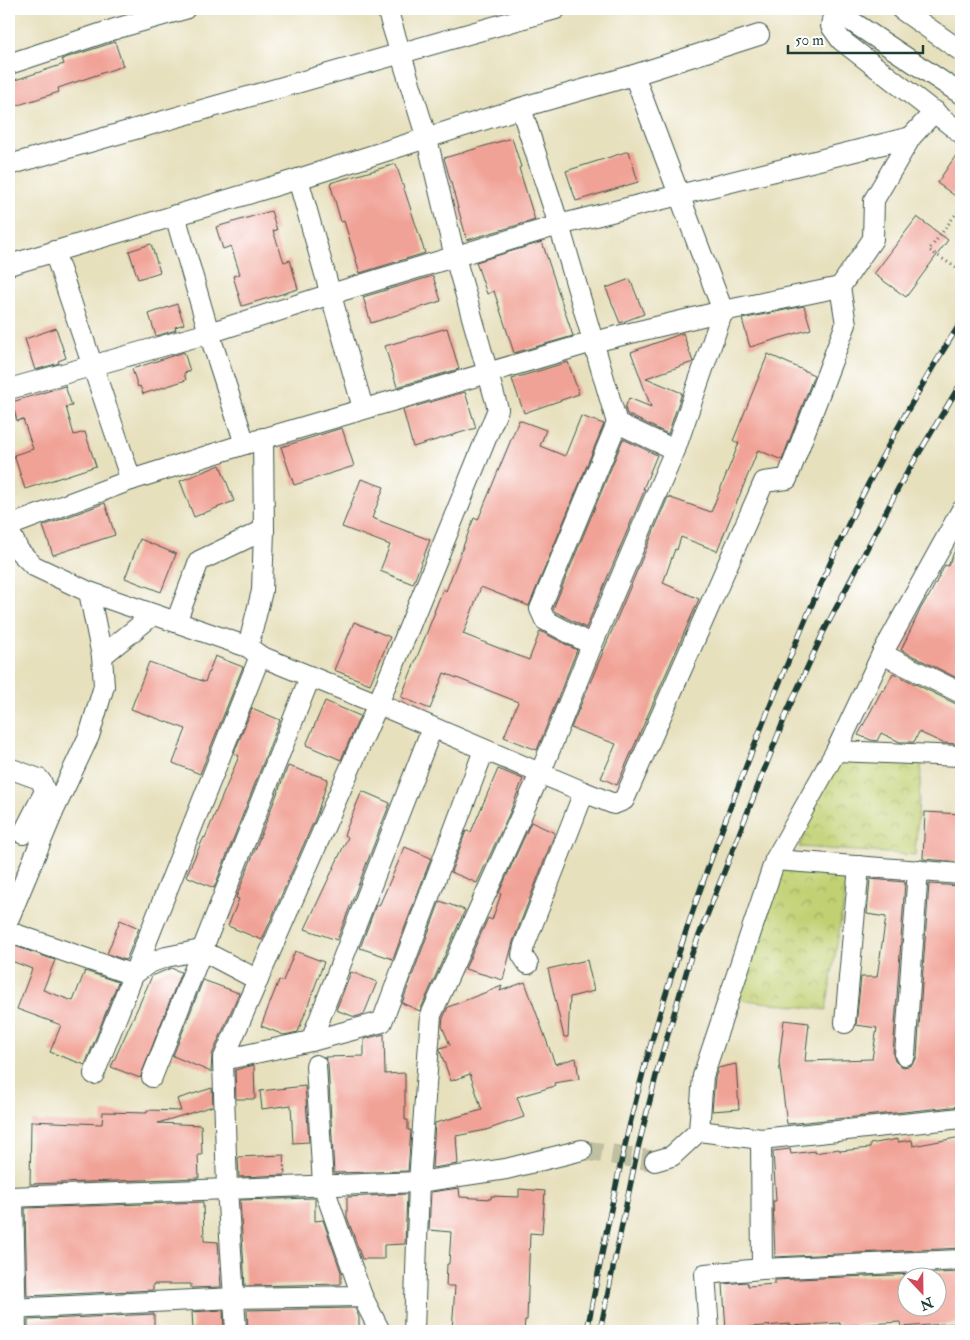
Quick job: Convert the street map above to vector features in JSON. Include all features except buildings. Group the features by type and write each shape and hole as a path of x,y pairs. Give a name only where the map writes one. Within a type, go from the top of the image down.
{"street":[{"path":"9,64 118,28 185,9"},
{"path":"236,1331 227,1188 223,1060 378,704 498,409 455,257 427,139 387,9"},
{"path":"9,165 556,9"},
{"path":"961,94 833,9 831,26 841,40 961,133"},
{"path":"901,9 961,51"},
{"path":"9,265 298,180 521,108 634,75 759,35"},
{"path":"414,1331 419,1182 431,1015 540,774 592,645 675,450 723,311 634,75"},
{"path":"521,108 559,225 617,423 540,609 545,620 592,645"},
{"path":"9,531 19,551 34,566 89,592 176,622 254,652 614,804 624,800 764,482 787,479 846,324 840,287 873,239 874,200 911,137 935,111"},
{"path":"9,389 209,333 559,225 911,137"},
{"path":"298,180 363,408"},
{"path":"94,1074 254,652 262,592 264,530 254,441 209,333 174,215"},
{"path":"54,251 131,480"},
{"path":"9,526 131,480 254,441 592,342 723,311 840,287"},
{"path":"617,423 675,450"},
{"path":"655,1161 672,1156 699,1131 702,1076 775,860 836,751 882,654 961,511"},
{"path":"176,622 199,561 264,530"},
{"path":"9,918 54,810 90,736 104,686 102,656 89,592"},
{"path":"102,656 153,615"},
{"path":"882,654 961,693"},
{"path":"152,1077 310,677"},
{"path":"311,1041 432,728"},
{"path":"223,1060 311,1041 382,1022 484,750"},
{"path":"836,751 959,752"},
{"path":"9,768 39,779 45,791 23,834"},
{"path":"528,964 522,955 524,946 584,792"},
{"path":"775,860 961,874"},
{"path":"845,1023 860,866"},
{"path":"904,1055 918,870"},
{"path":"9,932 133,975"},
{"path":"133,975 148,963 166,957 201,950 258,980"},
{"path":"316,1066 323,1185 362,1296 380,1331"},
{"path":"699,1131 761,1139 961,1118"},
{"path":"761,1139 762,1269"},
{"path":"16,1331 12,1309 11,1197 419,1182 506,1169 582,1150"},
{"path":"708,1331 705,1274 762,1269 961,1260"},
{"path":"12,1309 234,1298 362,1296"}],"path":[{"path":"961,207 929,250 961,271"}],"green space":[{"path":"836,753 922,758 915,855 799,847"},
{"path":"779,867 849,872 826,1010 738,999"}],"tunnel":[{"path":"582,1150 655,1161"}],"railway":[{"path":"587,1331 606,1231 636,1098 672,975 717,842 789,659 845,531 894,436 961,322"},
{"path":"600,1331 638,1148 658,1068 691,956 787,712 823,633 901,483 961,383"}]}
